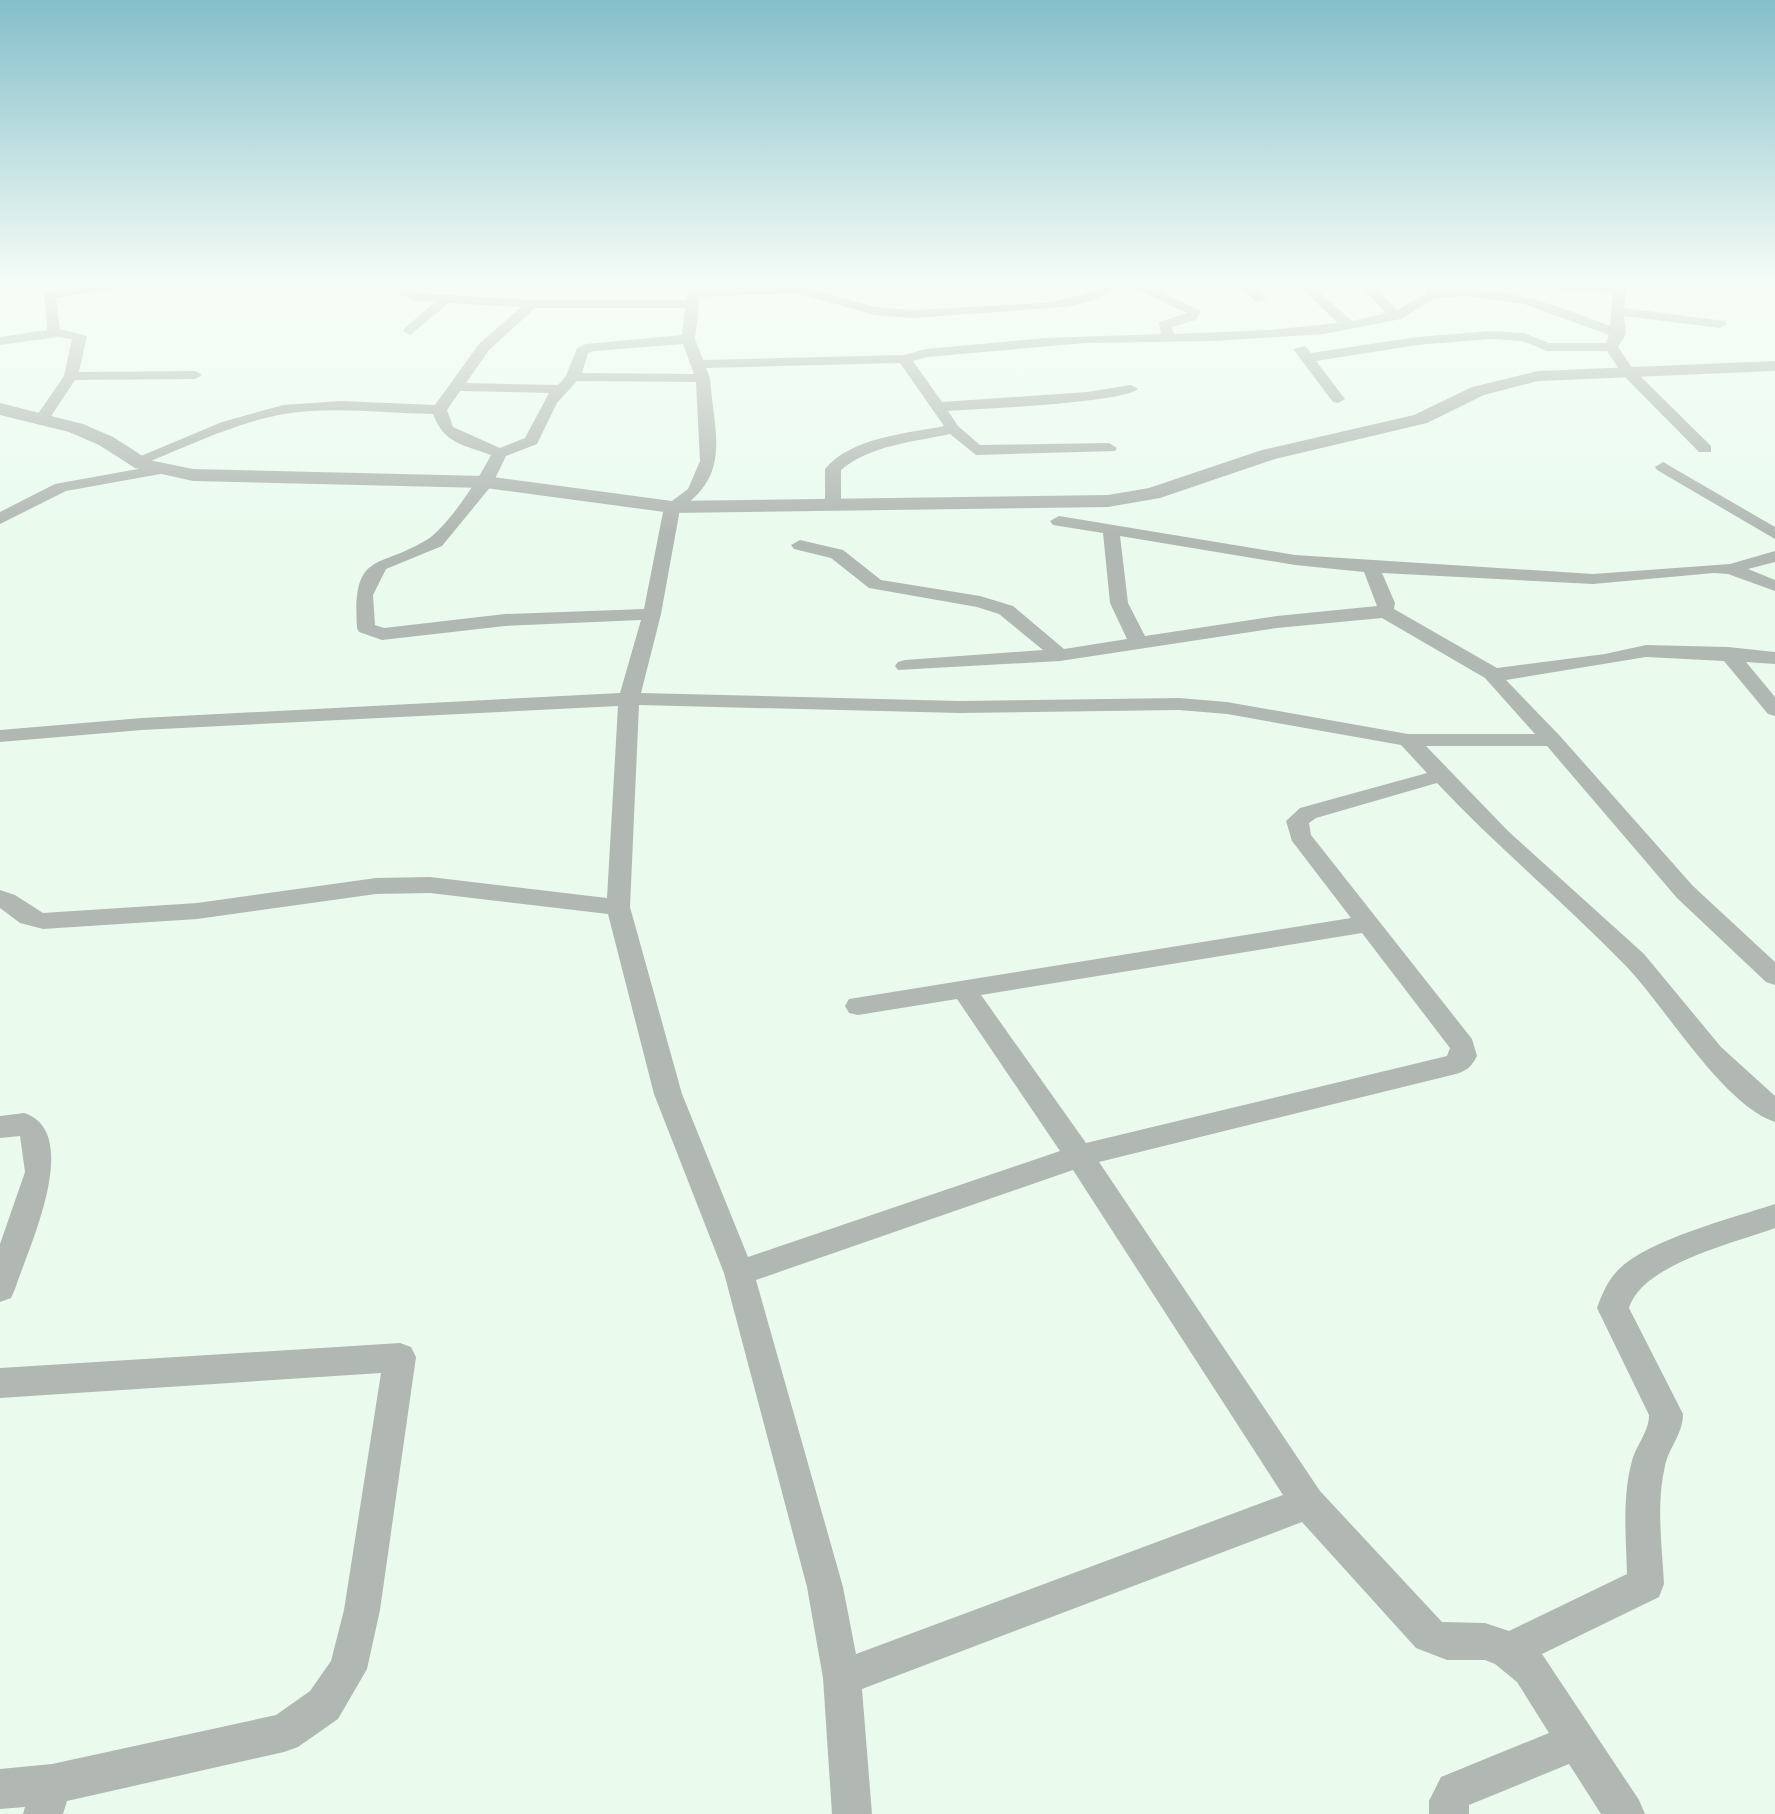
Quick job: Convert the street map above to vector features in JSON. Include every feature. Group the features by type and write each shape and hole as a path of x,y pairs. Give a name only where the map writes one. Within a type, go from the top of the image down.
{"street":[{"path":"43,418 71,376 73,366"},
{"path":"439,410 472,366"},
{"path":"439,410 446,429 453,435 500,453 531,441 550,401 573,377 578,366"},
{"path":"700,366 708,461 703,478 694,492 672,507 652,614 629,699 618,907 668,1094 739,1273 825,1587 842,1678 852,1814"},
{"path":"573,377 792,366"},
{"path":"909,366 953,429 976,450 1109,448"},
{"path":"1314,366 1338,399"},
{"path":"1624,366 1705,449"},
{"path":"0,409 43,418 106,441 137,461 160,470 193,475 486,482 556,488 672,507 1108,501 1153,494 1269,454 1420,419 1497,385 1538,376 1775,366"},
{"path":"71,376 195,375"},
{"path":"458,387 560,389"},
{"path":"940,407 1087,396 1131,389"},
{"path":"137,461 250,418 285,409 439,410"},
{"path":"833,504 833,469 839,462 879,445 953,429"},
{"path":"500,453 486,482 436,542 379,566 364,595 366,628 382,634 505,620 652,614"},
{"path":"1663,467 1772,528"},
{"path":"0,519 61,487 160,470"},
{"path":"1059,521 1295,560 1593,579 1682,570 1731,569 1775,556"},
{"path":"1111,530 1119,603 1139,644"},
{"path":"800,545 837,554 875,584 980,602 1006,610 1060,655"},
{"path":"1371,567 1386,603 1384,611"},
{"path":"1731,569 1775,586"},
{"path":"905,666 1060,655 1277,622 1384,611 1495,675 1605,660 1646,651 1728,653 1775,658"},
{"path":"1728,653 1775,710"},
{"path":"1495,675 1496,684 1553,740 1685,892 1775,976"},
{"path":"0,736 142,724 629,699 959,707 1203,705 1408,740 1553,740"},
{"path":"1408,740 1439,776 1635,960 1712,1054 1775,1111"},
{"path":"739,1273 1079,1156 1456,1064 1464,1056 1463,1046 1300,836 1297,821 1308,813 1439,776"},
{"path":"0,898 7,900 24,918 43,921 197,911 389,886 430,885 618,907"},
{"path":"858,1006 1368,924"},
{"path":"963,989 1079,1156 1308,1503 1429,1635 1444,1643 1489,1641 1510,1650 1530,1669 1625,1814"},
{"path":"0,1127 24,1124 33,1131 39,1172 0,1289"},
{"path":"1510,1650 1646,1584 1645,1480 1649,1459 1666,1426 1666,1414 1613,1308 1618,1289 1653,1262 1669,1254 1775,1216"},
{"path":"0,1383 400,1357 362,1610 348,1669 324,1705 284,1733 47,1799 0,1789"},
{"path":"842,1678 1308,1503"},
{"path":"1449,1814 1449,1801 1455,1791 1578,1741"}]}
